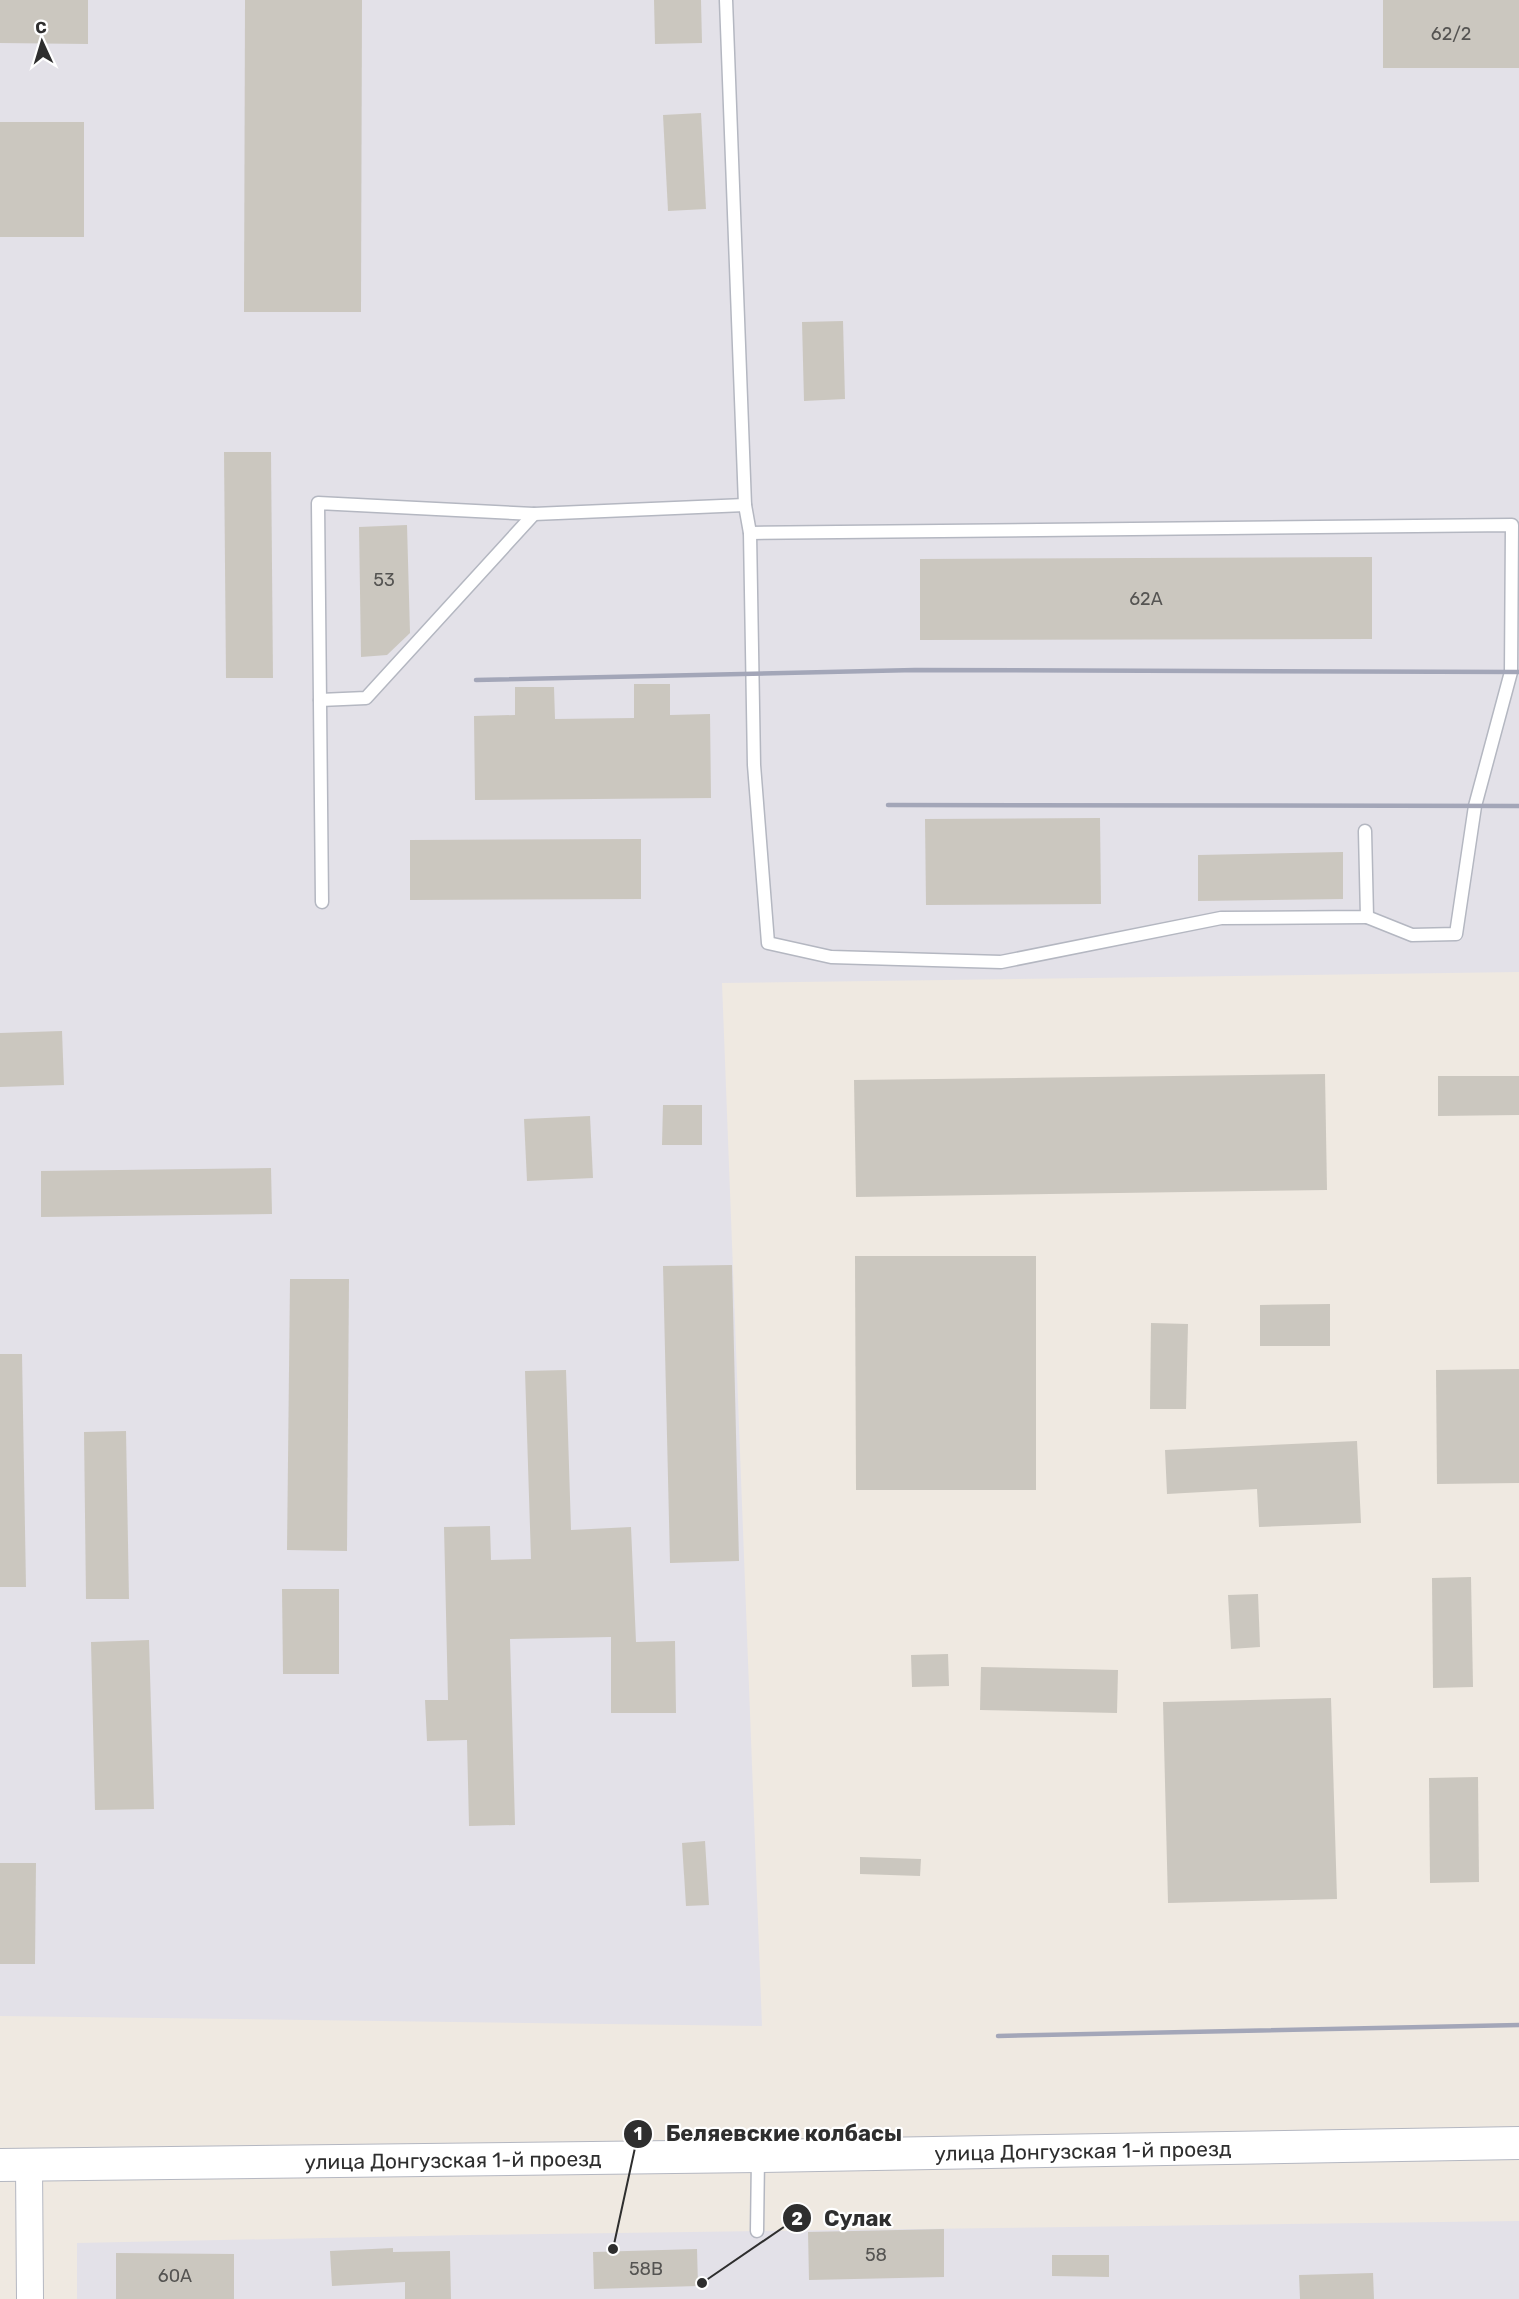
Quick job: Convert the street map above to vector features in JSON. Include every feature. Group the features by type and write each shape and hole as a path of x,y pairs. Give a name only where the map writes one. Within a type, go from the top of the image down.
{"street":[{"name":"улица Донгузская 1-й проезд","path":"15,2165 758,2156 1519,2143"},
{"path":"15,2165 30,2299"}],"lane":[{"path":"726,0 745,505 750,533 754,765 768,943 831,957 1001,962 1221,918 1367,917 1412,935 1456,934 1475,806 1511,672 1512,525 750,533"},
{"path":"322,902 318,503 534,514 745,505"},
{"path":"320,700 366,698 534,514"},
{"path":"1365,831 1367,917"},
{"path":"757,2231 758,2156"}],"shaded area":[{"path":"0,0 1519,0 1519,972 722,983 762,2026 0,2016"},
{"path":"1519,2221 1519,2299 77,2299 77,2243 469,2235"}],"building":[{"path":"0,0 88,0 88,44 0,43"},
{"path":"245,0 362,0 361,312 244,312"},
{"path":"654,0 701,0 702,43 655,44"},
{"path":"1383,0 1519,0 1519,68 1383,68"},
{"path":"701,113 706,209 668,211 663,115"},
{"path":"0,122 84,122 84,237 0,237"},
{"path":"843,321 845,399 804,401 802,322"},
{"path":"224,452 271,452 273,678 226,678"},
{"path":"407,525 410,633 387,655 361,657 359,527"},
{"path":"1372,557 1372,639 920,640 920,559"},
{"path":"634,684 670,684 670,715 710,714 711,798 475,800 474,716 515,715 515,687 554,687 555,719 634,718"},
{"path":"1100,818 1101,904 926,905 925,819"},
{"path":"641,839 641,899 410,900 410,840"},
{"path":"1343,852 1343,899 1198,901 1198,855"},
{"path":"62,1031 64,1085 0,1087 0,1033"},
{"path":"1325,1074 1327,1190 856,1197 854,1080"},
{"path":"1438,1076 1519,1076 1519,1115 1438,1116"},
{"path":"663,1105 702,1105 702,1145 662,1145"},
{"path":"590,1116 593,1178 527,1181 524,1119"},
{"path":"271,1168 272,1214 41,1217 41,1171"},
{"path":"855,1256 1036,1256 1036,1490 856,1490"},
{"path":"732,1265 739,1561 670,1563 663,1266"},
{"path":"290,1279 349,1279 347,1551 287,1550"},
{"path":"1330,1304 1330,1346 1260,1346 1260,1305"},
{"path":"1151,1323 1188,1324 1186,1409 1150,1409"},
{"path":"0,1354 22,1354 26,1587 0,1587"},
{"path":"1519,1369 1519,1483 1437,1484 1436,1370"},
{"path":"566,1370 571,1530 631,1527 636,1642 675,1641 676,1713 611,1713 611,1637 510,1639 515,1825 469,1826 467,1740 427,1741 425,1700 448,1700 444,1527 490,1526 491,1560 531,1559 525,1371"},
{"path":"126,1431 129,1599 86,1599 84,1432"},
{"path":"1357,1441 1361,1523 1259,1527 1257,1489 1167,1494 1165,1450"},
{"path":"1471,1577 1473,1687 1433,1688 1432,1578"},
{"path":"282,1589 339,1589 339,1674 283,1674"},
{"path":"1258,1594 1260,1647 1231,1649 1228,1595"},
{"path":"149,1640 154,1809 95,1810 91,1642"},
{"path":"948,1654 949,1686 912,1687 911,1655"},
{"path":"981,1667 1118,1670 1117,1713 980,1710"},
{"path":"1331,1698 1337,1899 1168,1903 1163,1702"},
{"path":"1478,1777 1479,1882 1430,1883 1429,1778"},
{"path":"705,1841 709,1905 686,1906 682,1843"},
{"path":"860,1857 921,1859 920,1876 860,1874"},
{"path":"0,1863 36,1863 35,1964 0,1964"},
{"path":"944,2229 944,2277 809,2280 808,2232"},
{"path":"393,2248 393,2252 450,2251 451,2299 405,2299 405,2282 332,2286 330,2251"},
{"path":"697,2249 698,2286 594,2289 593,2252"},
{"path":"116,2253 234,2254 234,2299 116,2299"},
{"path":"1052,2255 1109,2255 1109,2277 1052,2276"},
{"path":"1373,2273 1374,2299 1300,2299 1299,2275"}],"railway":[{"path":"476,680 915,670 1519,672"},
{"path":"888,805 1519,806"},
{"path":"998,2036 1519,2025"}],"place":[{"name":"Беляевские колбасы","path":"613,2249"},
{"name":"Сулак","path":"702,2283"}]}
